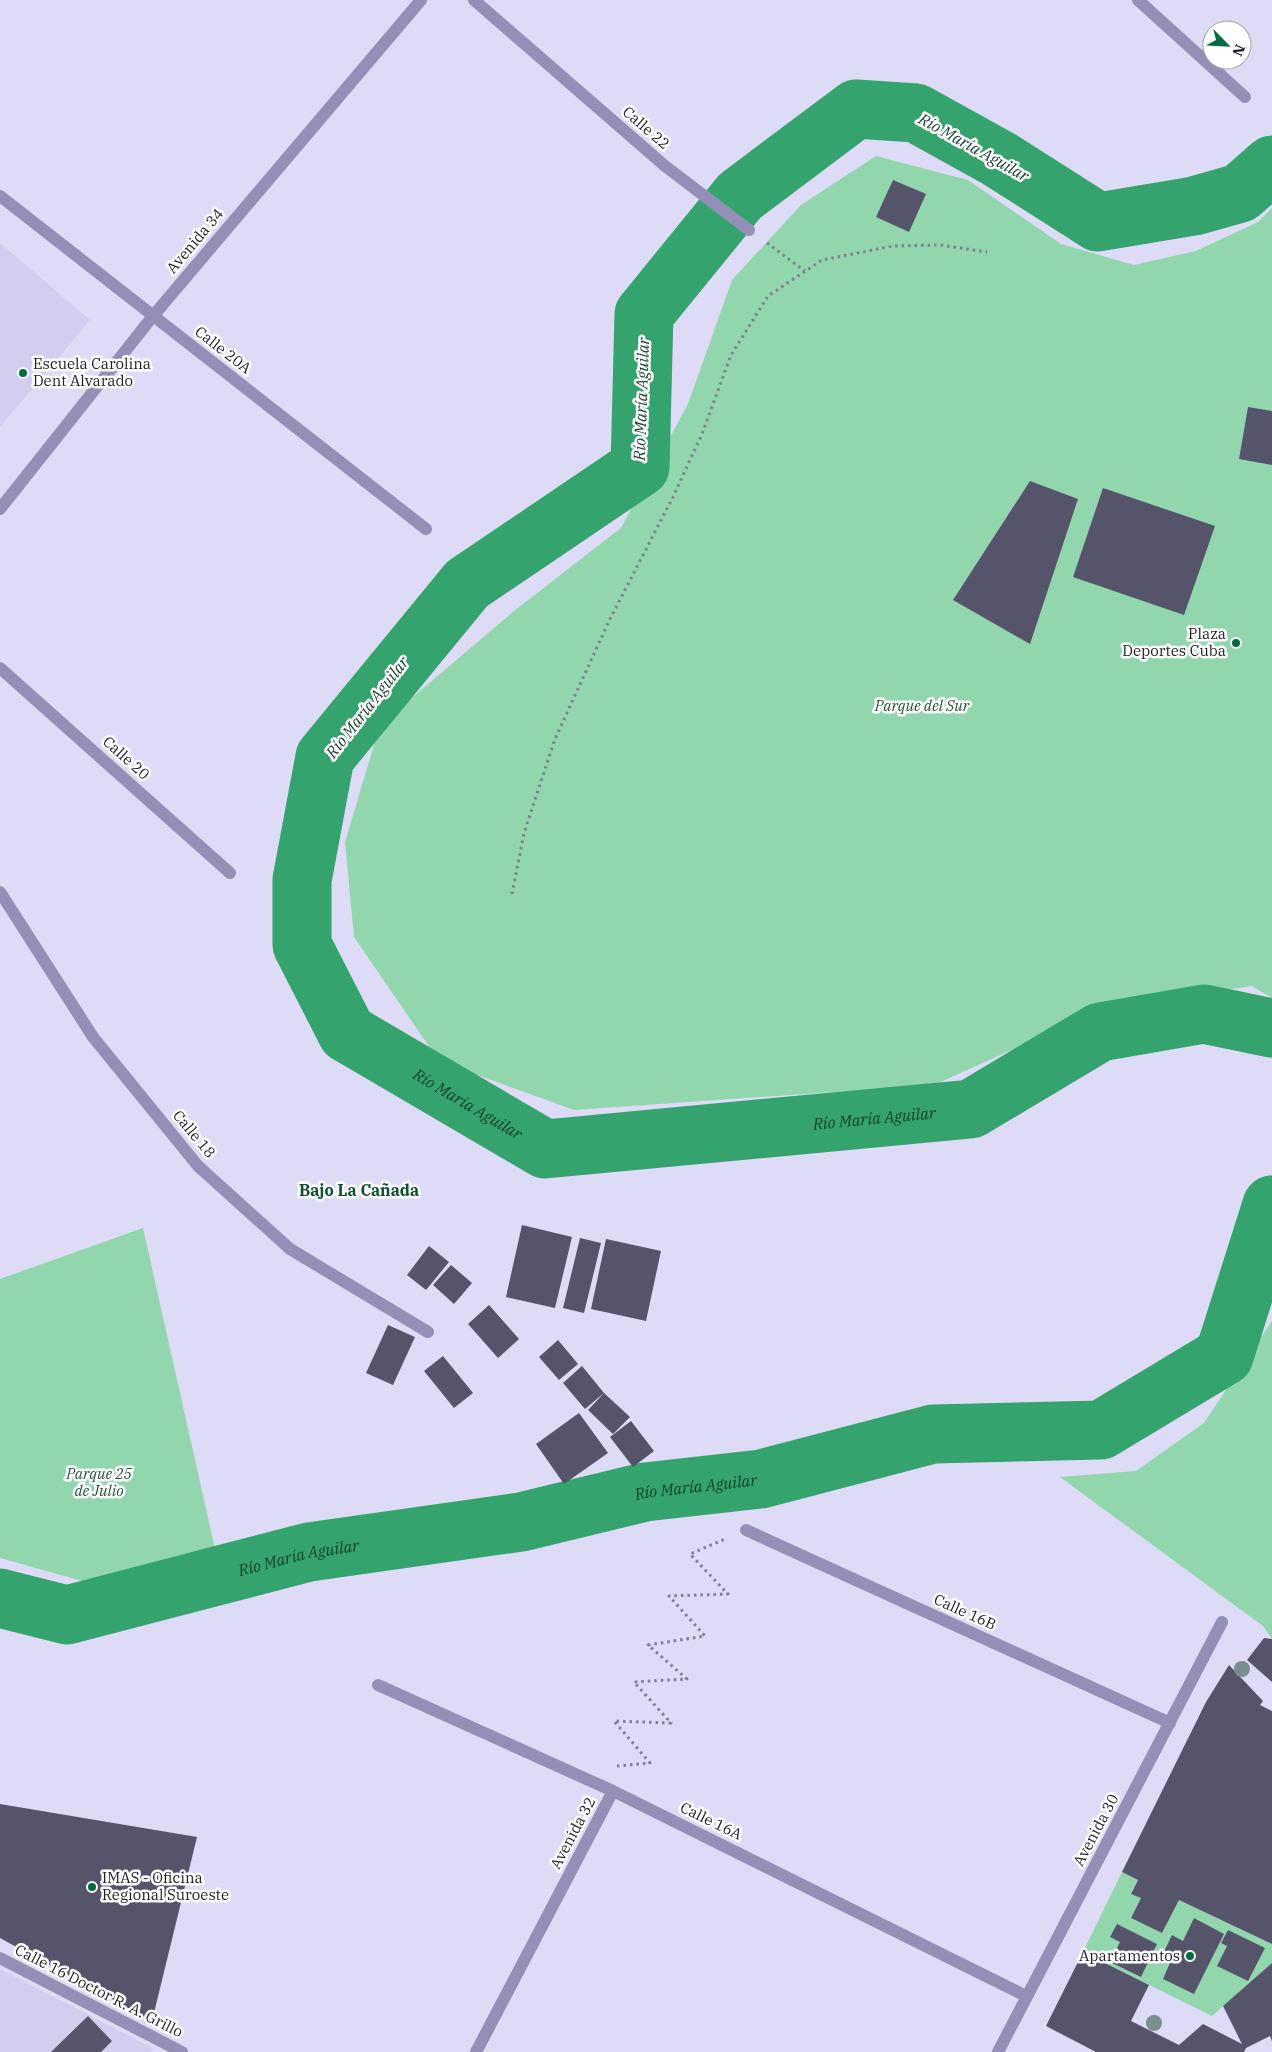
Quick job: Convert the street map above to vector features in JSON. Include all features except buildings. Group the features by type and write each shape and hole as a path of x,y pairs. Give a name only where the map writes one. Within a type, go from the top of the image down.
{"street":[{"name":"Avenida 34","path":"0,509 153,316 421,0"},
{"name":"Calle 22","path":"474,0 665,166 749,230"},
{"path":"1138,0 1245,97"},
{"name":"Calle 20A","path":"0,196 426,529"},
{"name":"Calle 20","path":"0,668 230,873"},
{"name":"Calle 18","path":"0,892 93,1038 198,1166 290,1249 428,1332"},
{"name":"Calle 16B","path":"746,1530 1170,1723"},
{"name":"Avenida 30","path":"998,2052 1222,1622"},
{"name":"Calle 16A","path":"378,1685 613,1791 1026,1996"},
{"name":"Avenida 32","path":"476,2052 613,1791"},
{"name":"Calle 16 Doctor R. A. Grillo","path":"0,1958 180,2052"}],"path":[{"path":"749,230 805,271"},
{"path":"512,894 524,833 555,738 609,621 673,497 702,434 731,355 768,296 822,260 893,246 940,245 987,252"},
{"name":"Avenida 32","path":"613,1791 601,1767 650,1763 614,1721 671,1723 634,1682 687,1679 648,1645 705,1636 669,1596 728,1594 690,1554 746,1530"}],"shaded area":[{"name":"Escuela Carolina Dent Alvarado","path":"0,243 90,320 0,427"},
{"path":"0,1969 154,2049 151,2052 0,2052"}],"green space":[{"name":"Parque del Sur","path":"876,156 968,180 1061,244 1134,265 1196,251 1258,222 1272,208 1272,998 1252,986 1106,1007 934,1085 574,1110 439,1061 354,937 345,842 380,725 514,611 621,528 688,404 732,280 801,205"},
{"name":"Parque 25 de Julio","path":"143,1228 222,1580 86,1582 0,1558 0,1279"},
{"path":"1272,1321 1272,1639 1263,1626 1060,1477 1136,1471 1204,1423"},
{"path":"1122,1872 1138,1880 1131,1893 1141,1898 1131,1918 1162,1933 1179,1900 1272,1944 1272,1963 1212,2016 1083,1952"}],"waterway":[{"name":"Río María Aguilar","path":"1272,165 1240,193 1194,206 1098,222 999,159 916,113 856,109 740,196 644,314 640,467 467,584 325,757 302,880 302,945 347,1033 545,1149 971,1109 1100,1032 1204,1014 1272,1028"},
{"name":"Río María Aguilar","path":"0,1598 67,1615 309,1552 521,1522 645,1492 761,1479 933,1434 1101,1430 1224,1356 1272,1205"}],"place":[{"name":"Escuela Carolina Dent Alvarado","path":"23,373"},
{"name":"Plaza Deportes Cuba","path":"1236,643"},
{"name":"IMAS - Oficina Regional Suroeste","path":"92,1887"},
{"name":"Apartamentos","path":"1190,1956"}],"district":[{"name":"Bajo La Cañada","path":"359,1190"}]}
